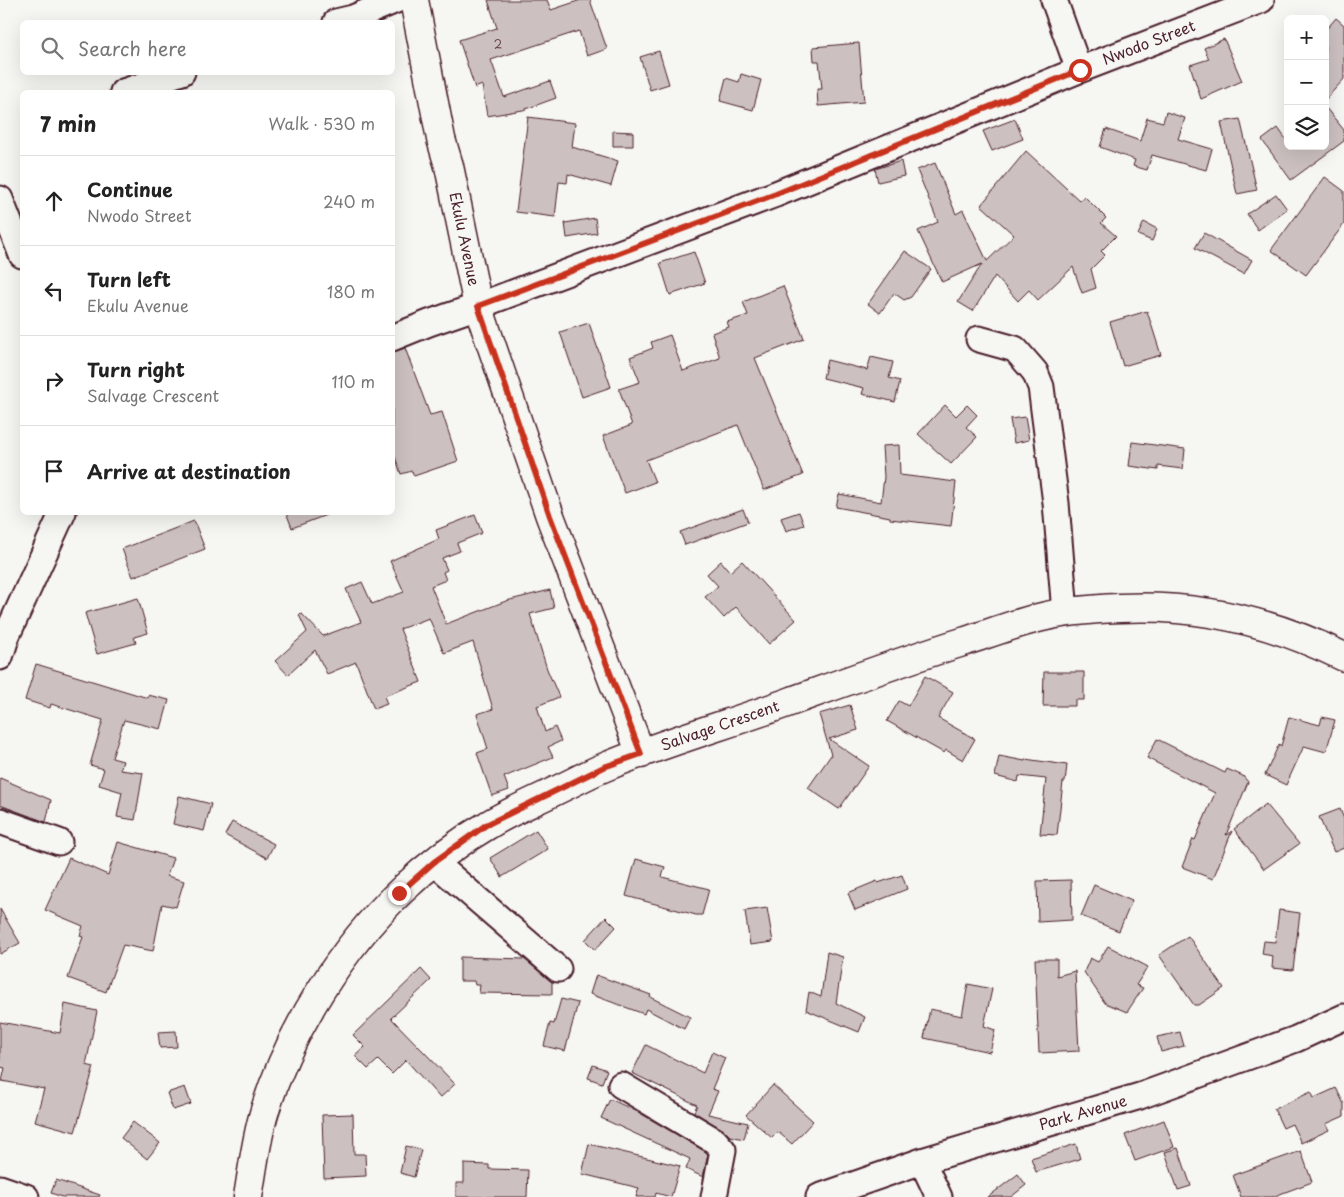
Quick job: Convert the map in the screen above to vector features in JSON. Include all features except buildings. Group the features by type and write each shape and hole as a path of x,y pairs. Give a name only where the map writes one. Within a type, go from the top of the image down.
{"main road":[{"name":"Ekulu Avenue","path":"414,0 441,139 449,166 478,306 550,516 641,754"},
{"name":"Salvage Crescent","path":"248,1197 256,1147 265,1110 292,1042 313,1001 360,935 399,893 434,862 495,821 604,767 906,660 1039,618 1065,613 1121,608 1179,608 1232,616 1276,628 1344,657"}],"street":[{"path":"344,20 396,0"},
{"path":"1054,0 1080,70"},
{"name":"Nwodo Street","path":"395,337 429,322 478,306 776,194 1080,70 1262,0"},
{"path":"129,90 173,75"},
{"path":"0,199 20,250"},
{"path":"979,339 1015,349 1035,372 1041,387 1056,503 1065,613"},
{"path":"0,657 62,515"},
{"path":"0,821 59,842"},
{"path":"434,862 558,969"},
{"name":"Park Avenue","path":"819,1197 922,1161 1140,1096 1296,1039 1344,1017"},
{"path":"621,1085 716,1141 722,1150 714,1197"},
{"path":"922,1161 939,1197"},
{"path":"0,1188 26,1197"}],"route":[{"path":"399,893 434,862 486,825 604,767 641,754 550,516 478,306 776,194 1080,70"}]}
